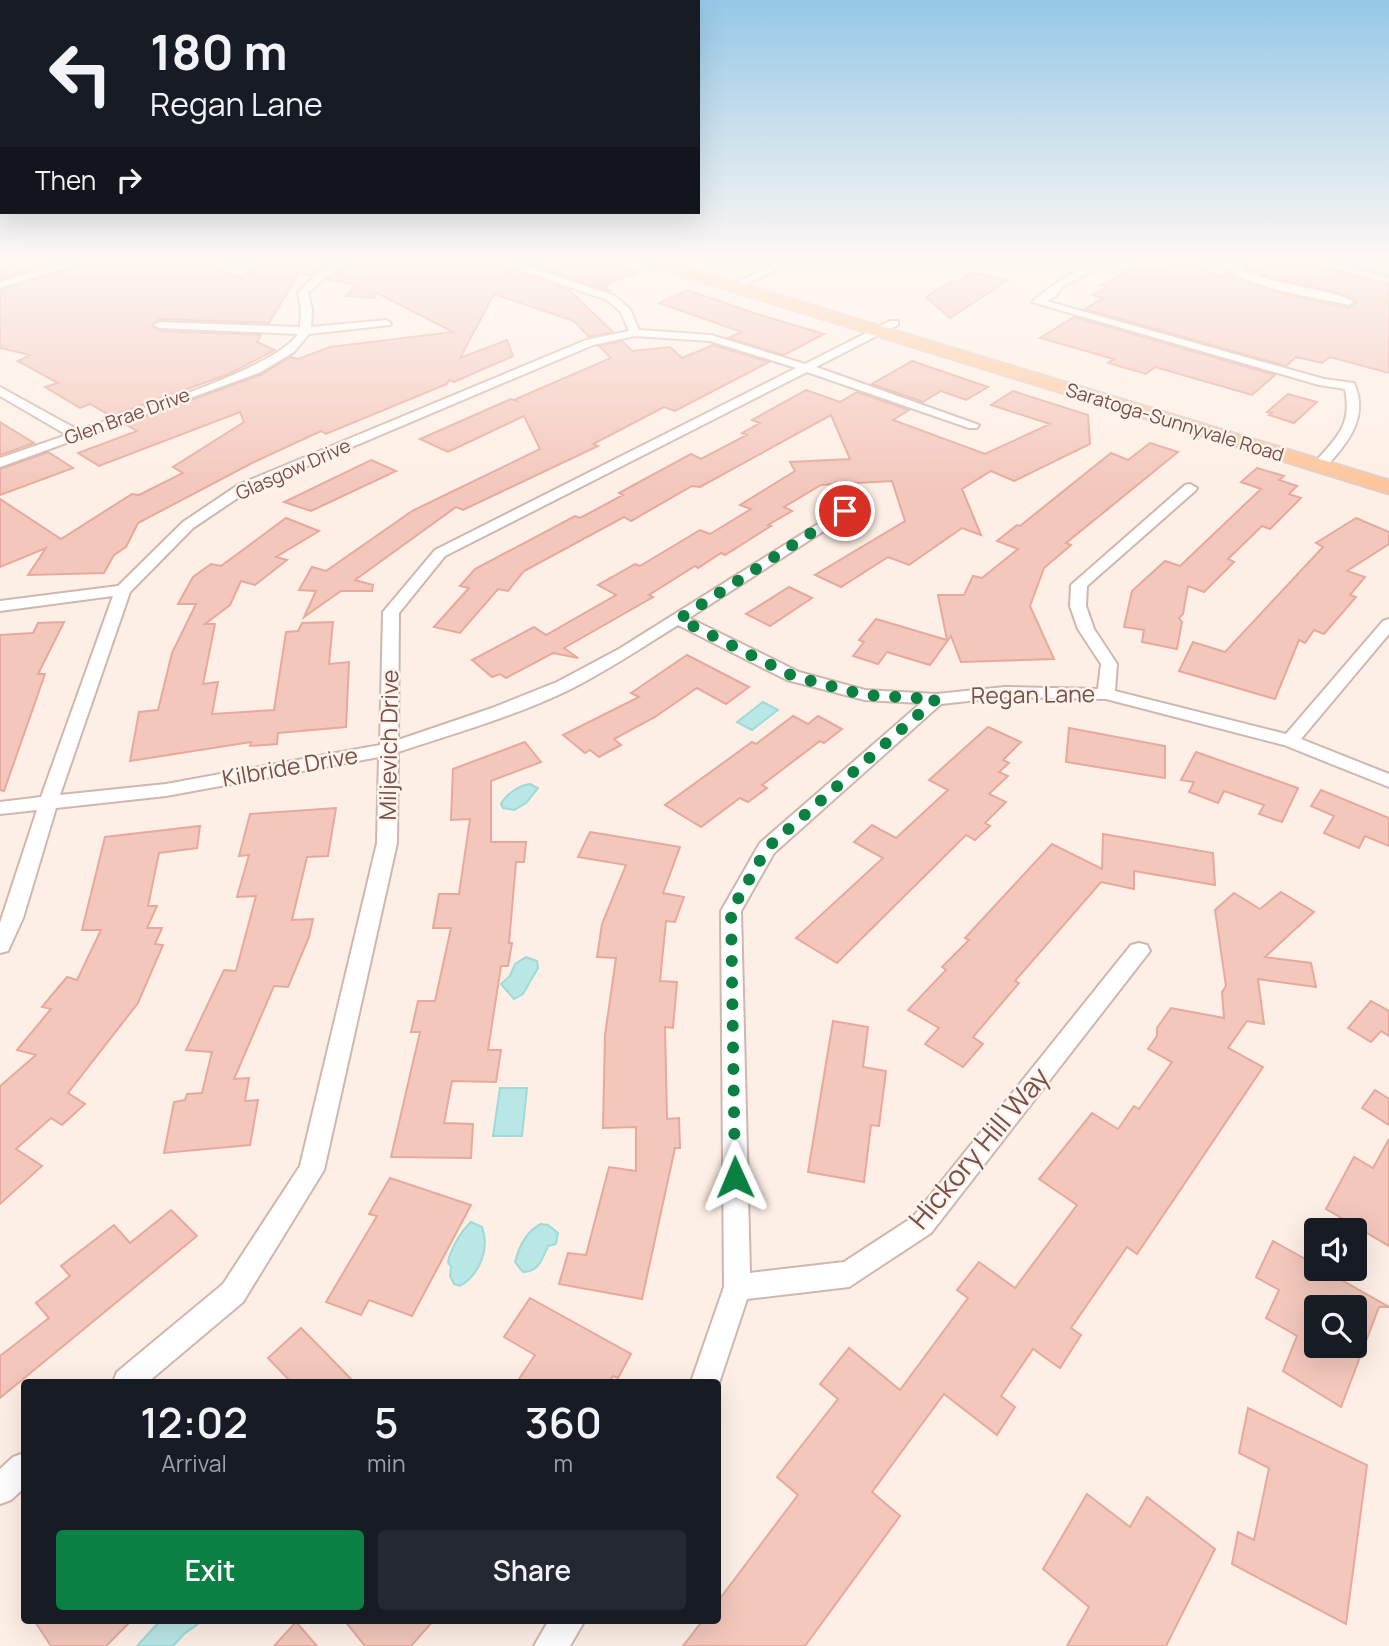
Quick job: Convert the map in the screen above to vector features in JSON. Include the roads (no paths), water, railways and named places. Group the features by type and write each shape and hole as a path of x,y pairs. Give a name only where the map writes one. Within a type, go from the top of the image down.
{"main road":[{"name":"Saratoga-Sunnyvale Road","path":"912,335 1325,460 1389,487"},
{"name":"Saratoga-Sunnyvale Road","path":"1325,460 1389,471"}],"street":[{"name":"Glen Brae Drive","path":"0,463 255,370 293,348 304,335"},
{"name":"Glasgow Drive","path":"0,945 12,918 49,801 123,590 188,525 243,488 590,342 626,335"},
{"name":"Glasgow Drive","path":"663,335 711,338 973,425"},
{"name":"Miljevich Drive","path":"131,1379 233,1293 312,1170 387,843 391,612 440,553 871,335"},
{"path":"1154,335 1323,382 1350,386 1356,406 1352,425 1325,460"},
{"path":"0,391 75,434"},
{"path":"1106,694 1109,664 1086,629 1078,606 1079,585 1190,488"},
{"path":"679,619 845,511"},
{"path":"0,606 123,590"},
{"name":"Kilbride Drive","path":"0,808 166,790 389,749 498,712 563,686 679,619"},
{"name":"Regan Lane","path":"679,619 793,676 865,695 936,699 1005,692 1106,694 1290,741 1389,781"},
{"path":"1290,741 1389,624"},
{"path":"706,1379 737,1287 731,911 767,848 936,699"},
{"name":"Hickory Hill Way","path":"737,1287 849,1274 922,1225 1139,951"},
{"path":"0,1489 21,1471"},
{"path":"550,1646 566,1624"}],"water":[{"path":"763,702 778,710 752,730 737,722"},
{"path":"530,784 538,788 526,803 514,810 503,808 503,800 522,786"},
{"path":"526,957 537,961 538,968 523,994 514,999 501,984 510,976 515,964"},
{"path":"500,1088 527,1088 522,1136 493,1136"},
{"path":"471,1222 482,1227 484,1252 478,1268 460,1286 454,1284 450,1276 451,1267 448,1262 463,1230"},
{"path":"541,1224 548,1225 558,1233 556,1244 548,1246 542,1260 533,1270 523,1272 515,1262 519,1251 527,1235"},
{"path":"157,1624 198,1624 173,1646 137,1646"}]}
